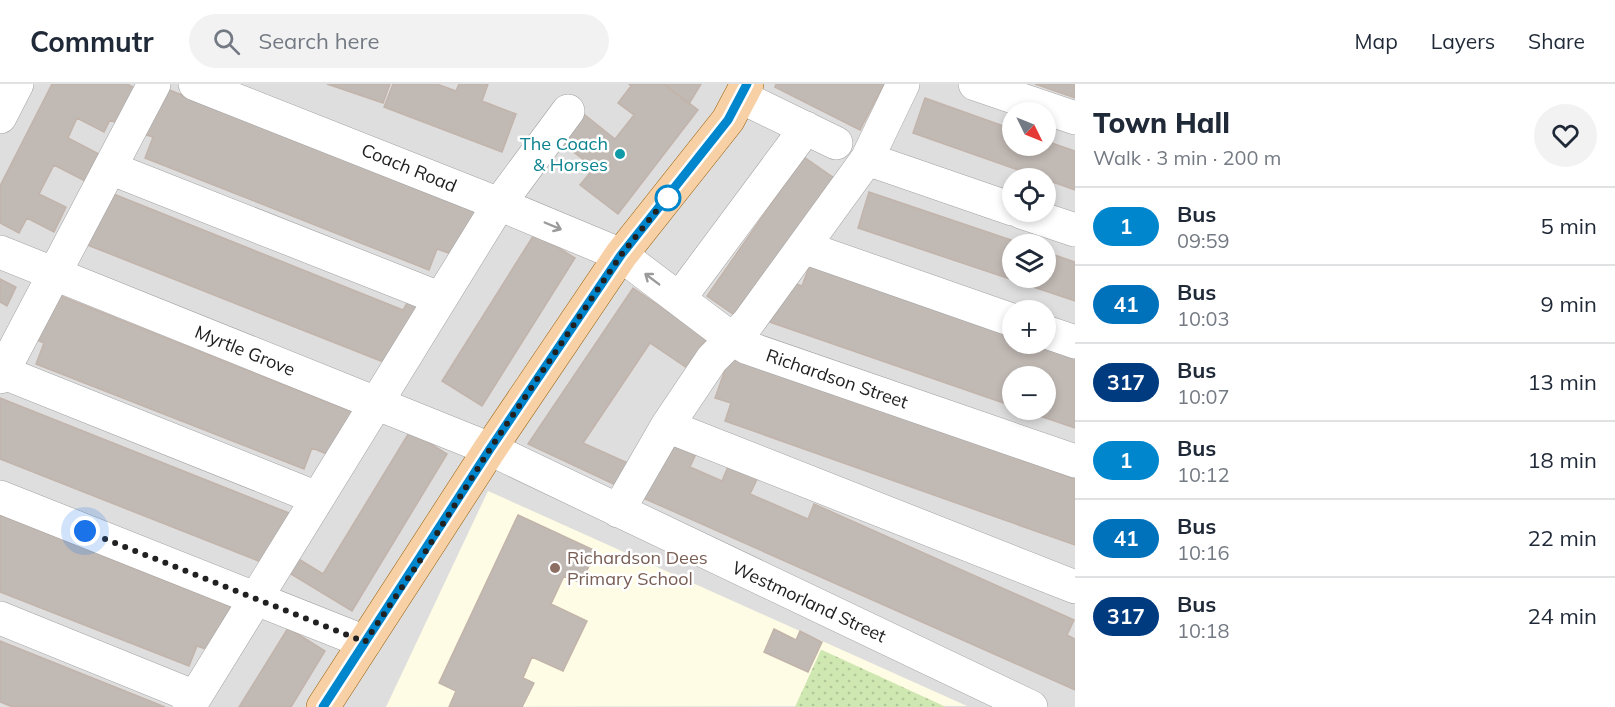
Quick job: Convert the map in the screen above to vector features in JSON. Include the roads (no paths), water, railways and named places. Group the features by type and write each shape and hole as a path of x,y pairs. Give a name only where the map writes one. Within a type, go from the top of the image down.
{"main road":[{"path":"322,707 419,562 490,449 621,255 728,120 737,92"}],"street":[{"path":"0,117 17,84"},
{"path":"154,84 1,375 317,498"},
{"name":"Coach Road","path":"195,84 255,95 499,204 621,255"},
{"path":"618,511 667,426 712,359 748,323 867,159 903,84"},
{"path":"975,84 1075,118"},
{"path":"737,92 836,143"},
{"path":"0,618 192,702 439,298 499,204 568,111"},
{"path":"679,299 806,128"},
{"path":"867,159 1002,206"},
{"path":"110,168 439,298"},
{"path":"1051,222 1075,230"},
{"path":"803,247 1002,317"},
{"name":"Myrtle Grove","path":"0,252 490,449"},
{"name":"Richardson Street","path":"621,255 732,339 748,348 1075,461"},
{"path":"1056,335 1075,342"},
{"path":"667,426 1075,587"},
{"name":"Westmorland Street","path":"490,449 991,698 1031,707"},
{"path":"0,497 365,642"}],"place":[{"name":"The Coach & Horses","path":"620,154"},
{"name":"Richardson Dees Primary School","path":"555,568"}]}
